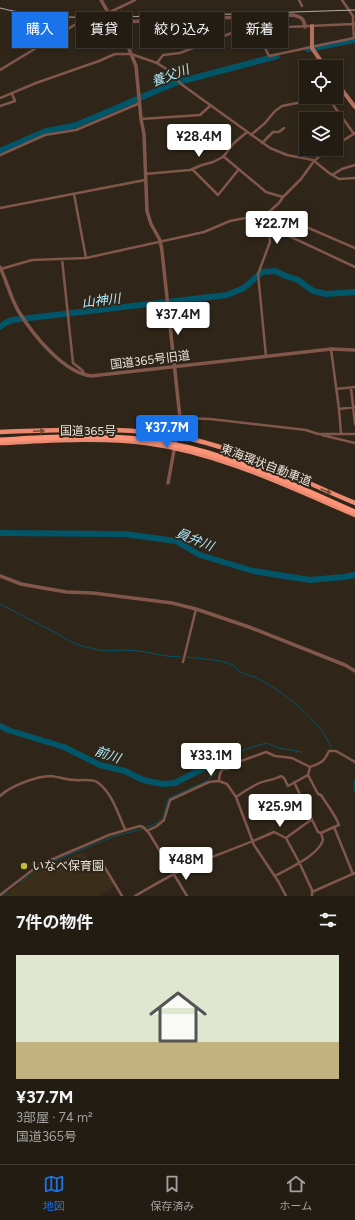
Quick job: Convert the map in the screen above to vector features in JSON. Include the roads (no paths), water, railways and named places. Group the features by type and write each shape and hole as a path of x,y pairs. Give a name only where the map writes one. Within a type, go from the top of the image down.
{"highway":[{"name":"国道365号","path":"0,432 102,430 142,431 177,436 238,454 355,503"},
{"name":"東海環状自動車道","path":"0,440 93,436 167,443 242,464 355,512"},
{"name":"国道365号","path":"0,443 106,440 144,443 175,448 236,465 355,515"}],"main road":[{"path":"312,26 312,48 320,60"},
{"path":"343,91 355,107"}],"street":[{"path":"101,0 107,12"},
{"path":"110,12 135,0"},
{"path":"299,0 302,6"},
{"path":"265,48 269,56 354,38 353,16 342,0"},
{"path":"224,18 293,16 301,17 304,20 305,27"},
{"path":"0,70 76,24"},
{"path":"224,36 242,29 354,24"},
{"path":"128,48 137,70 141,119 144,134 145,180 148,215 160,240 180,418 168,483"},
{"path":"157,63 163,55 180,53 192,48"},
{"path":"0,98 36,83 99,61 110,55 131,54 157,63 171,72 181,84 262,143 283,154 314,161 332,175 343,180 355,178"},
{"path":"0,106 15,101 12,94"},
{"path":"0,155 45,135 72,131 140,102"},
{"path":"251,135 265,123 277,109 282,106 299,103"},
{"path":"332,104 354,133 343,140"},
{"path":"141,119 200,115 211,105"},
{"path":"262,143 273,132 279,132 284,128"},
{"path":"145,174 192,169 213,162 223,156 234,143 247,132"},
{"path":"223,156 266,192 282,197"},
{"path":"267,214 301,179 314,161 320,156"},
{"path":"332,175 342,169 355,165"},
{"path":"192,169 218,195 238,169"},
{"path":"0,208 145,180"},
{"path":"74,194 86,258"},
{"path":"266,356 258,274 270,242 267,214"},
{"path":"85,375 77,372 60,360 36,335 19,312 0,269 32,260 86,258 160,240 204,232 230,221 267,214 281,216 355,248"},
{"path":"269,230 289,236 355,267"},
{"path":"62,259 73,363 82,370 85,375"},
{"path":"331,349 339,409 340,434"},
{"name":"国道365号旧道","path":"85,375 91,376 331,349 355,350"},
{"path":"336,389 355,387"},
{"path":"351,388 355,424"},
{"path":"339,409 354,408"},
{"path":"180,418 210,419 301,430 355,443"},
{"path":"318,434 355,434"},
{"path":"0,576 21,584 67,592 93,592 172,603 226,619 345,665 355,671"},
{"path":"182,662 196,610"},
{"path":"219,781 219,776 222,769 234,757 235,750"},
{"path":"222,769 228,769 238,762 266,752 275,756 292,758 310,767 321,763 329,751 336,751 355,762"},
{"path":"310,767 308,775 318,794 321,795 336,817 338,825 321,833"},
{"path":"236,797 269,779 275,780 281,776 284,778 288,786 308,775"},
{"path":"0,796 16,786 45,777 53,776 76,780 91,780 96,782 108,794 125,829"},
{"path":"0,895 39,865 125,829 145,829 157,826 164,820 170,800 209,782 219,781 227,784 236,797 253,842 286,896"},
{"path":"274,876 319,849 323,840 321,833 318,832 294,782"},
{"path":"286,838 312,819"},
{"path":"312,892 354,873 334,827"},
{"path":"145,829 187,896"},
{"path":"135,896 194,864 253,842 274,832 286,838 299,862 312,892 312,896"},
{"path":"101,861 122,896"}],"waterway":[{"name":"養父川","path":"308,49 355,40"},
{"name":"養父川","path":"0,151 46,131 73,126 86,121 175,83 277,56"},
{"name":"山神川","path":"0,327 12,320 227,295 244,288 262,272 275,271 298,280 313,291 326,294 355,292"},
{"name":"員弁川","path":"0,533 124,534 176,541 200,555 253,571 310,580 355,575"},
{"path":"0,604 69,641 82,646 103,651 139,651 181,657"},
{"path":"187,657 216,660 234,665 241,672 259,679 269,685 301,708 319,727 331,748"},
{"name":"前川","path":"0,726 8,730 64,747 100,765 125,771 143,780 163,784 175,783 208,767"},
{"path":"237,752 266,743 279,748 302,752"},
{"path":"208,767 220,758 231,753"},
{"path":"145,828 160,820 164,814 169,798 205,782 216,773"},
{"path":"355,779 355,792"},
{"path":"20,883 42,866 115,836 142,829"},
{"path":"2,896 7,892"}],"railway":[{"path":"0,8 57,17 204,15 355,10"}],"place":[{"name":"いなべ保育園","path":"24,866"}]}
